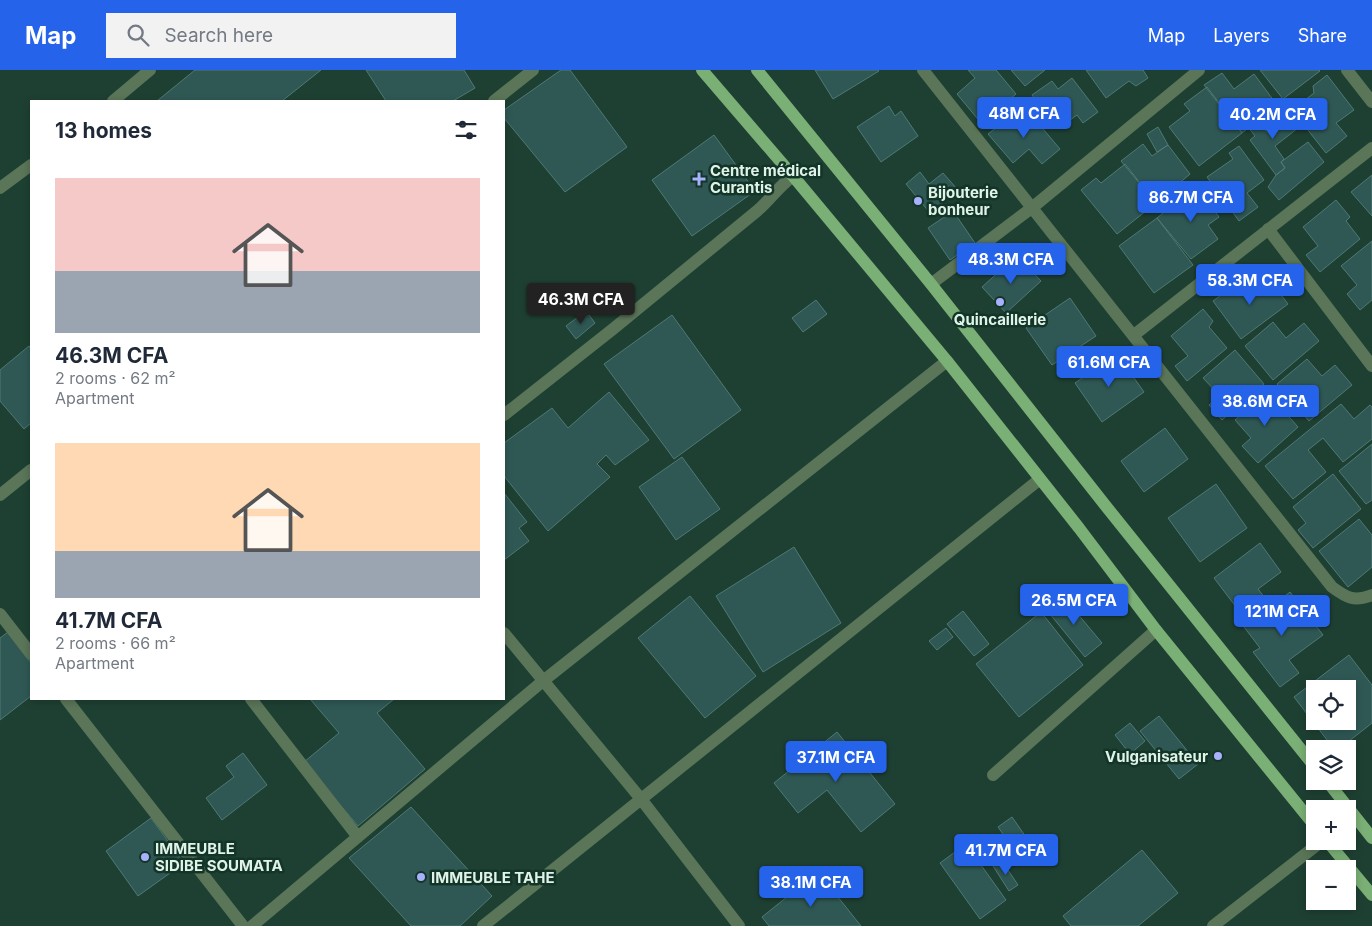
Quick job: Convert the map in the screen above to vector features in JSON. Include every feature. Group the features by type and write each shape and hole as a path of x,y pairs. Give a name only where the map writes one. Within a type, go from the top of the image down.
{"main road":[{"path":"702,70 947,361 1079,528 1156,630 1306,815"},
{"path":"757,70 931,284 1306,756"},
{"path":"1334,790 1372,838"},
{"path":"1334,850 1372,895"}],"street":[{"path":"114,100 150,70"},
{"path":"495,100 534,70"},
{"path":"931,284 1033,207 1199,70"},
{"path":"1347,70 1372,102"},
{"path":"926,71 1332,587 1345,596 1360,600 1372,595"},
{"path":"1134,335 1372,148"},
{"path":"0,188 30,166"},
{"path":"505,414 621,323 757,211 769,200 780,185 793,176"},
{"path":"1268,229 1372,366"},
{"path":"252,926 543,681 947,361"},
{"path":"0,495 30,471"},
{"path":"483,926 1040,479"},
{"path":"0,614 30,653"},
{"path":"993,775 1156,630"},
{"path":"505,634 640,799 739,926"},
{"path":"67,700 243,926"},
{"path":"252,700 358,837"},
{"path":"1214,926 1311,850"}],"building":[{"path":"195,70 321,70 283,100 158,100"},
{"path":"366,70 464,70 475,88 455,100 385,100"},
{"path":"561,70 570,70 627,147 565,192 505,119 505,109"},
{"path":"815,70 878,70 879,71 833,99"},
{"path":"968,70 996,70 1016,94 981,123 957,94 975,78"},
{"path":"1011,70 1045,70 1025,86"},
{"path":"1086,70 1143,70 1148,78 1136,86 1129,81 1106,98"},
{"path":"1260,70 1319,70 1320,71 1283,99"},
{"path":"1222,73 1234,89 1254,74 1277,105 1242,133 1204,85"},
{"path":"1327,75 1354,110 1336,123 1347,136 1326,153 1292,110 1314,93 1313,86"},
{"path":"1072,78 1098,112 1083,123 1077,115 1058,129 1032,95 1052,81 1058,89"},
{"path":"1207,87 1242,133 1199,166 1169,127 1190,111 1184,104"},
{"path":"889,106 895,116 901,111 918,136 881,162 857,127"},
{"path":"1027,110 1060,149 1042,164 1029,149 1013,163 988,134 1001,124 1005,128"},
{"path":"1284,110 1298,128 1275,146 1284,159 1281,162 1285,168 1276,175 1250,140 1255,136 1248,127 1258,120 1266,131 1272,127 1274,118"},
{"path":"1158,127 1168,145 1157,152 1147,134"},
{"path":"714,135 755,191 692,236 652,180"},
{"path":"1308,142 1324,162 1279,200 1268,187 1276,175 1285,168 1281,162"},
{"path":"1143,144 1152,156 1168,145 1190,174 1156,203 1121,161"},
{"path":"1239,146 1264,180 1247,193 1258,207 1239,221 1207,177 1233,159 1229,153"},
{"path":"1125,164 1156,203 1117,234 1081,190 1096,178 1101,183"},
{"path":"920,172 929,184 943,173 958,190 930,213 906,184"},
{"path":"1372,175 1372,216 1351,192"},
{"path":"1196,186 1219,217 1208,225 1218,239 1191,259 1157,218"},
{"path":"1336,200 1350,217 1346,221 1360,239 1320,272 1306,255 1318,246 1303,227"},
{"path":"953,211 975,243 950,260 928,228"},
{"path":"1157,218 1193,265 1154,293 1119,246"},
{"path":"1372,241 1372,300 1360,310 1347,294 1357,285 1341,266"},
{"path":"1013,259 1023,270 1027,266 1041,281 1006,313 982,287"},
{"path":"1243,279 1253,292 1269,279 1288,304 1241,339 1213,301"},
{"path":"1070,298 1096,336 1052,365 1026,328"},
{"path":"816,300 827,314 803,332 792,318"},
{"path":"1203,309 1213,321 1209,327 1227,348 1187,381 1175,366 1188,356 1171,336"},
{"path":"586,311 595,323 576,339 566,326"},
{"path":"672,315 741,410 674,459 604,364"},
{"path":"1273,322 1286,338 1304,323 1319,341 1273,380 1245,346"},
{"path":"29,346 30,424 24,429 0,401 0,370"},
{"path":"1235,350 1264,384 1222,420 1209,405 1220,396 1203,378"},
{"path":"1117,354 1144,392 1102,422 1075,383"},
{"path":"1307,359 1322,376 1335,365 1352,385 1309,421 1277,384"},
{"path":"609,392 649,440 615,465 606,455 597,464 610,477 548,531 505,477 505,442 552,408 568,428"},
{"path":"1267,392 1298,427 1258,463 1242,446 1251,438 1235,420"},
{"path":"1341,404 1354,419 1370,405 1372,407 1372,439 1343,462 1323,438 1308,450 1326,472 1293,499 1265,466"},
{"path":"1165,428 1188,459 1144,492 1121,461"},
{"path":"1372,444 1372,500 1366,504 1339,471"},
{"path":"682,457 720,509 676,540 639,487"},
{"path":"1333,474 1361,509 1313,548 1298,530 1306,523 1293,507"},
{"path":"1216,484 1247,528 1200,562 1168,518"},
{"path":"505,494 527,522 519,528 529,541 505,559"},
{"path":"1359,519 1372,535 1372,567 1348,587 1319,551"},
{"path":"1260,543 1281,572 1258,589 1269,603 1246,620 1214,578"},
{"path":"794,547 841,623 763,672 716,596"},
{"path":"1290,592 1323,635 1289,660 1299,673 1280,687 1253,652 1260,648 1244,627"},
{"path":"1062,595 1102,643 1085,657 1045,608"},
{"path":"690,596 756,676 705,718 638,638"},
{"path":"963,611 989,644 974,656 947,624"},
{"path":"1041,612 1083,665 1019,717 976,664"},
{"path":"946,628 953,637 937,650 929,641"},
{"path":"8,632 30,662 30,697 0,720 0,638"},
{"path":"1349,655 1372,685 1372,723 1350,740 1327,740 1319,730 1356,730 1356,680 1316,680"},
{"path":"1306,688 1306,713 1294,697"},
{"path":"311,700 393,700 377,713 425,769 358,826 304,762 339,733"},
{"path":"1159,716 1198,764 1179,779 1140,731"},
{"path":"1130,723 1145,741 1130,754 1115,735"},
{"path":"837,732 895,804 861,832 827,790 798,813 774,783"},
{"path":"243,753 267,785 222,820 206,798 234,777 226,766"},
{"name":"IMMEUBLE TAHE","path":"411,807 492,896 460,926 411,926 349,858"},
{"path":"1012,817 1035,850 1021,860 998,827"},
{"name":"IMMEUBLE SIDIBE SOUMATA","path":"151,818 184,863 138,896 106,851"},
{"path":"966,844 1006,900 980,919 940,863"},
{"path":"1142,850 1178,893 1138,926 1071,926 1063,916"},
{"path":"1002,861 1018,885 1009,891 993,866"},
{"path":"818,872 861,926 769,926 762,917"}],"place":[{"name":"Centre médical Curantis","path":"699,179"},
{"name":"Bijouterie bonheur","path":"918,201"},
{"name":"Quincaillerie","path":"1000,302"},
{"name":"Vulganisateur","path":"1218,756"},
{"name":"IMMEUBLE SIDIBE SOUMATA","path":"145,857"},
{"name":"IMMEUBLE TAHE","path":"421,877"}]}
